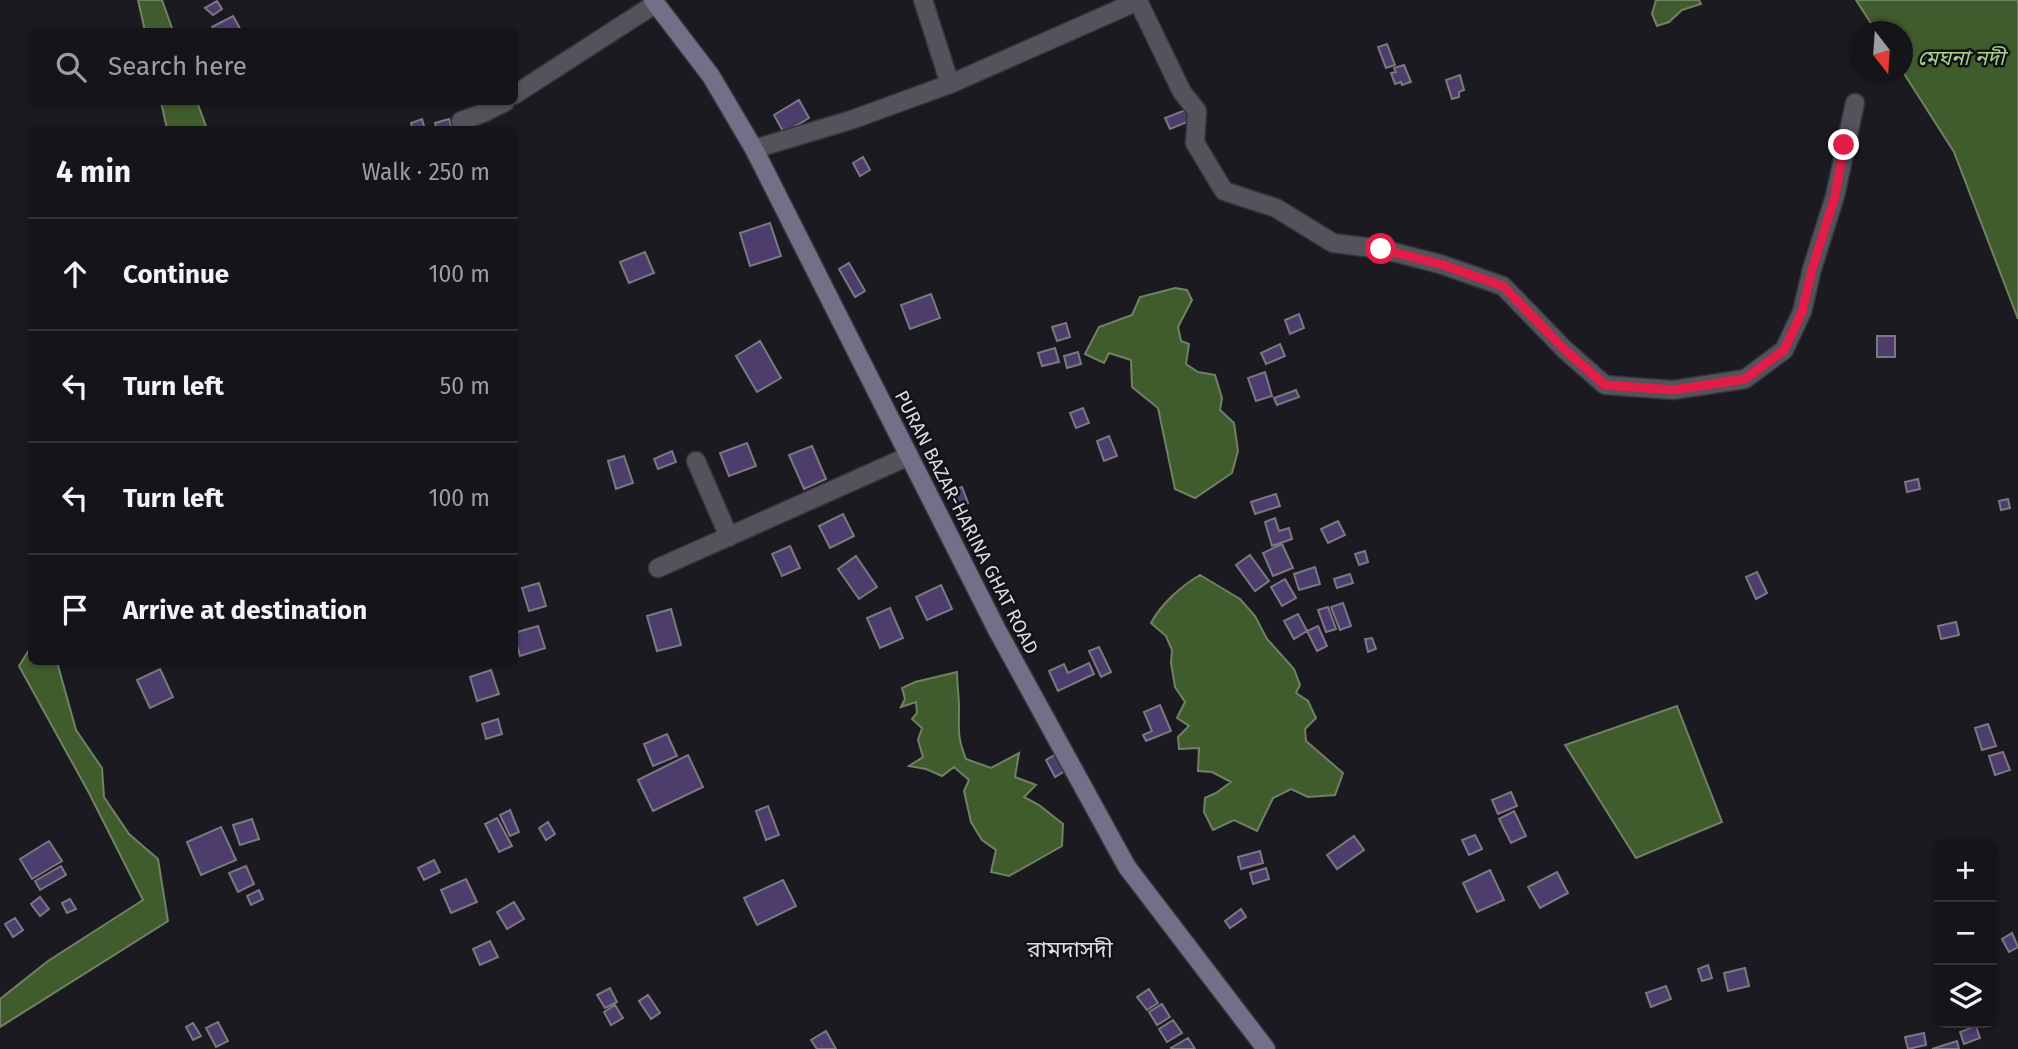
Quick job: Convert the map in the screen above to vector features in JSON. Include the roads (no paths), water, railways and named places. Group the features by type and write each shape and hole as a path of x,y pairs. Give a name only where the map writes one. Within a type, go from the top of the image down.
{"main road":[{"name":"PURAN BAZAR-HARINA GHAT ROAD","path":"654,2 711,76 754,149 997,630 1127,867 1266,1049"}],"street":[{"path":"923,0 950,84"},
{"path":"754,149 851,120 950,84 1138,1 1182,92 1197,111 1195,143 1224,191 1276,208 1333,243 1381,249 1440,264 1503,286 1565,350 1605,385 1673,390 1745,379 1784,350 1802,312 1835,196 1855,103"},
{"path":"518,92 654,2"},
{"path":"461,121 498,105"},
{"path":"658,568 909,456"},
{"path":"696,461 729,537"}],"water":[{"path":"138,0 162,0 172,28 144,28"},
{"path":"1656,0 1699,0 1701,4 1682,10 1669,22 1657,26 1652,14"},
{"name":"মেঘনা নদী","path":"1856,0 2018,0 2018,319 1954,152 1911,84 1913,84 1913,21 1870,21"},
{"path":"162,105 198,105 206,126 166,126"},
{"path":"1175,288 1187,290 1192,300 1178,327 1181,341 1189,344 1186,364 1198,372 1215,375 1222,398 1220,410 1234,423 1238,451 1232,473 1195,498 1175,489 1158,408 1132,387 1131,360 1109,353 1104,363 1085,354 1099,327 1132,315 1140,297"},
{"path":"1200,575 1240,599 1255,616 1267,639 1294,669 1300,685 1296,693 1308,701 1316,718 1305,729 1306,741 1343,773 1335,795 1308,797 1291,789 1273,798 1257,831 1234,820 1213,830 1204,812 1205,798 1231,782 1212,772 1198,771 1199,748 1179,749 1178,737 1189,726 1177,718 1185,702 1175,687 1172,650 1166,636 1151,623 1172,596"},
{"path":"28,652 28,665 58,665 76,730 102,768 104,797 129,834 158,859 168,921 0,1027 0,999 48,961 143,900 89,793 19,666"},
{"path":"957,672 959,734 966,759 991,768 1019,753 1015,777 1036,785 1024,797 1063,824 1062,846 1009,876 991,872 996,850 982,840 971,822 964,791 969,780 954,767 942,776 909,766 923,757 918,740 922,728 912,719 917,713 916,702 901,707 905,699 902,688 915,682"},
{"path":"1677,706 1722,822 1636,858 1565,745"}],"district":[{"name":"রামদাসদী","path":"1070,949"}]}
